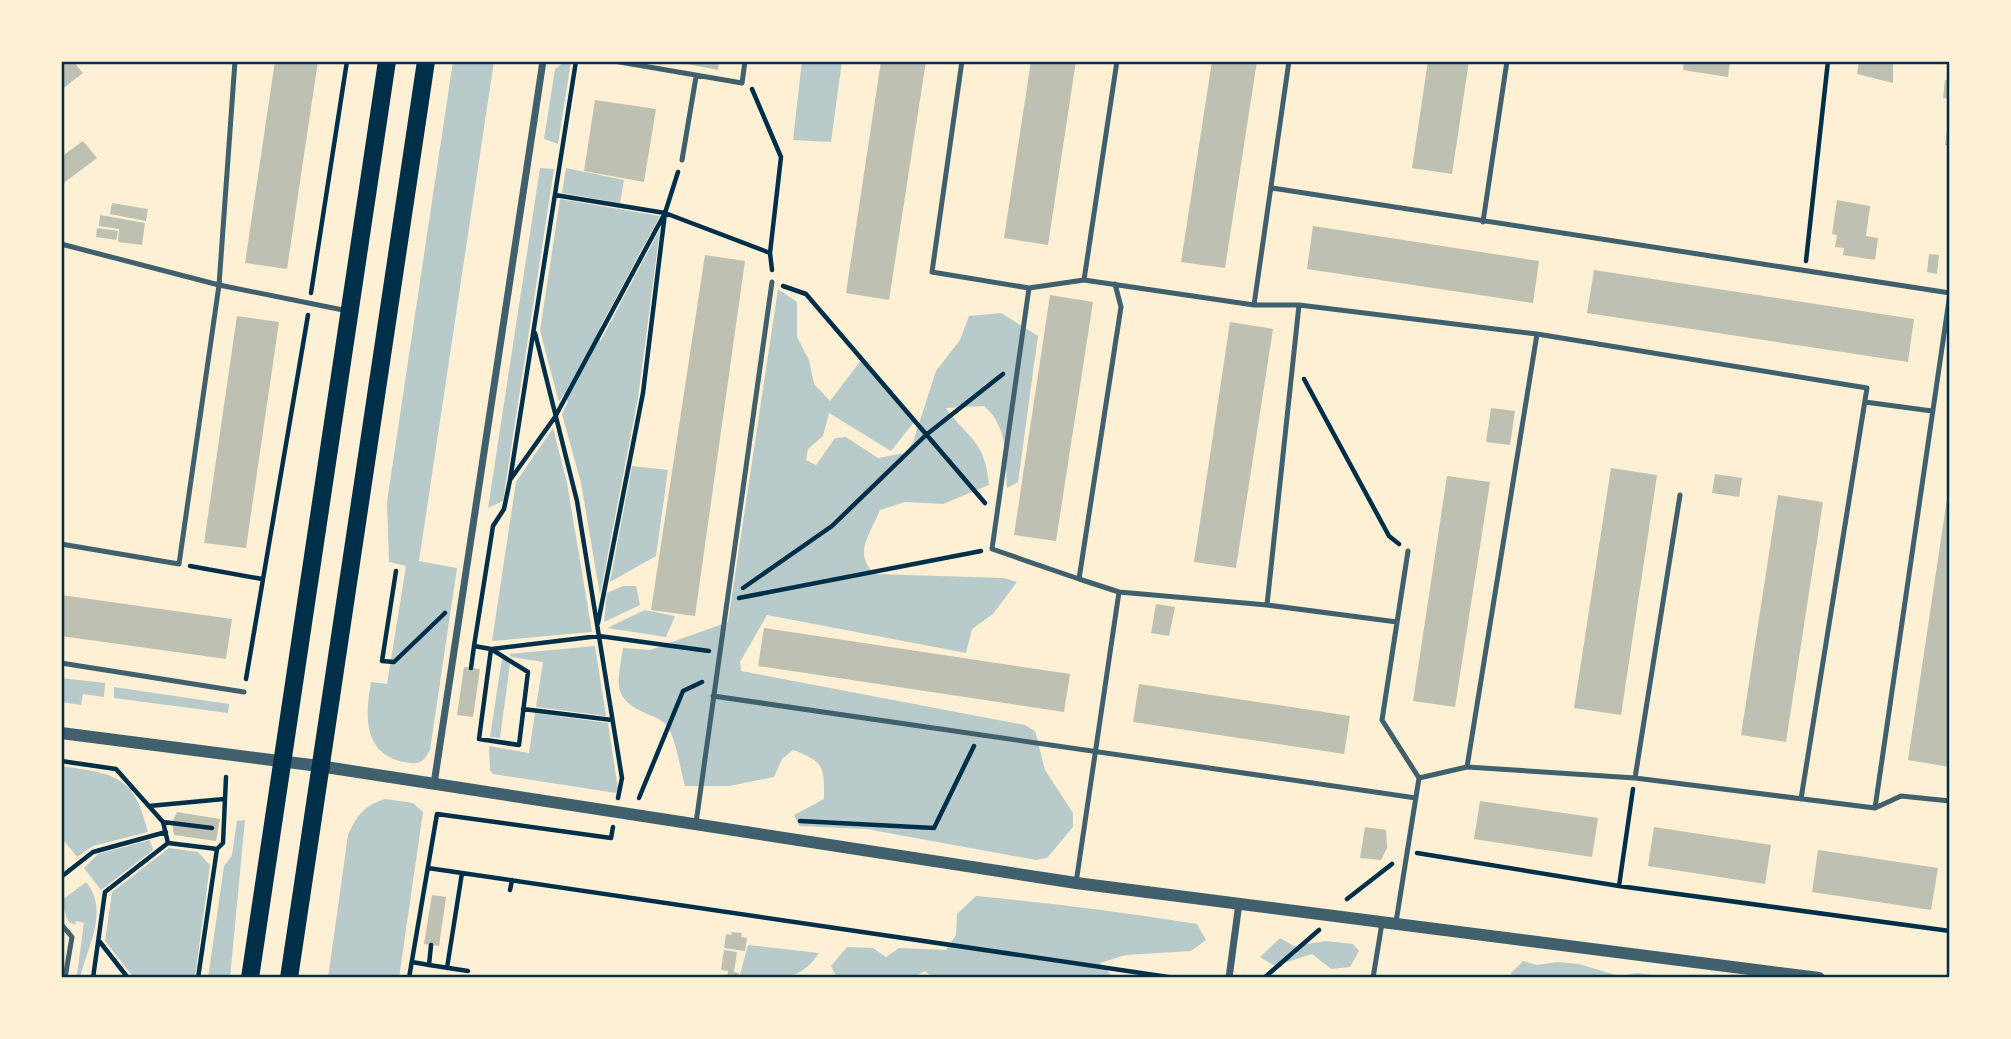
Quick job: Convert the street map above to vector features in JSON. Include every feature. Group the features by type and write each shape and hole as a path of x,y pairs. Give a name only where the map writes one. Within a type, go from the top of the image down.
{"main road":[{"path":"250,978 387,61"},
{"path":"289,978 426,61"}],"street":[{"path":"435,784 543,61"},
{"path":"61,733 319,766 1076,883 1382,920 1819,978"},
{"path":"1228,978 1239,903"}],"lane":[{"path":"61,544 179,564 219,285 235,61"},
{"path":"614,61 742,83 745,61"},
{"path":"962,61 932,272 1029,288 1084,280 1254,305 1299,304 1537,334 1867,388 1801,799"},
{"path":"1084,280 1117,61"},
{"path":"1254,305 1289,61"},
{"path":"1483,222 1507,61"},
{"path":"682,160 696,77"},
{"path":"1272,188 1483,222 1805,268 1950,293 1875,808"},
{"path":"61,244 219,285 348,312"},
{"path":"696,823 725,601 772,282"},
{"path":"1079,579 1121,307 1115,284"},
{"path":"1029,288 992,549 1119,592 1397,622"},
{"path":"1267,606 1299,304"},
{"path":"1467,767 1537,334"},
{"path":"1865,402 1932,411"},
{"path":"1635,778 1680,495"},
{"path":"1396,922 1419,778 1382,720 1408,551"},
{"path":"1076,883 1119,592"},
{"path":"61,663 244,692"},
{"path":"713,696 1416,798"},
{"path":"1419,778 1467,767 1635,778 1875,808 1901,796 1950,801"},
{"path":"1373,978 1382,920"},
{"path":"61,924 72,937 65,978"}],"path":[{"path":"244,692 310,303 346,61"},
{"path":"471,668 493,526 504,509 510,480 576,61"},
{"path":"1805,268 1828,61"},
{"path":"742,83 750,84 781,157 770,253 772,282 806,294 996,517"},
{"path":"510,480 555,417 664,213 682,160"},
{"path":"555,195 664,213 770,253"},
{"path":"597,627 643,393 664,213"},
{"path":"534,330 577,501 622,778"},
{"path":"1292,357 1389,536 1408,551"},
{"path":"725,601 832,526 926,435 1018,362"},
{"path":"725,601 992,549"},
{"path":"179,564 262,579"},
{"path":"396,571 382,661 394,662 452,607 480,610"},
{"path":"474,646 491,649 598,636 718,653"},
{"path":"491,649 528,672 519,744 479,739 491,649"},
{"path":"619,795 640,799 683,691 716,675"},
{"path":"523,709 612,720"},
{"path":"788,820 934,828 979,736"},
{"path":"61,761 116,769 163,822 168,843"},
{"path":"198,978 217,849 223,844 226,777"},
{"path":"1619,887 1635,778"},
{"path":"149,806 223,799"},
{"path":"410,978 437,814 611,838"},
{"path":"163,822 212,828"},
{"path":"61,877 93,852 166,832"},
{"path":"93,978 105,892 168,843 217,849"},
{"path":"1408,851 1619,887 1950,931"},
{"path":"428,868 1175,978"},
{"path":"447,968 462,873"},
{"path":"510,890 512,880"},
{"path":"100,942 128,978"},
{"path":"429,965 431,944"},
{"path":"412,962 468,971"}],"shaded area":[{"path":"453,61 494,61 419,561 457,568 430,750 423,760 413,763 391,758 381,751 370,732 368,708 371,682 387,684 406,566 389,562 387,502"},
{"path":"571,61 558,144 544,139 555,69 564,62"},
{"path":"802,61 842,61 831,142 793,140"},
{"path":"540,168 554,169 503,501 488,508"},
{"path":"566,168 624,180 620,203 562,193"},
{"path":"560,199 660,216 600,327 600,342 660,229 638,398 600,595 581,483 562,414 568,402 564,394 559,402 540,331"},
{"path":"778,289 797,302 797,337 809,360 814,384 830,401 862,359 915,421 891,451 829,413 823,436 808,449 806,460 816,465 835,438 846,437 878,458 905,453 913,442 936,371 960,340 969,316 1001,313 1038,336 1018,482 1007,488 1002,433 984,406 946,408 980,449 989,485 943,504 905,502 880,510 865,543 865,558 874,574 1004,578 1017,582 993,614 972,629 966,653 767,615 740,662 741,671 1025,725 1035,731 1045,770 1073,813 1073,827 1047,858 1036,860 866,829 799,826 794,815 824,799 824,780 817,762 793,750 782,759 774,777 729,786 685,786 672,735 667,727 659,719 629,704 623,697 619,673 623,648 650,650 728,622"},
{"path":"553,428 567,483 592,632 492,641 516,482"},
{"path":"632,466 668,470 656,556 610,582"},
{"path":"623,586 636,586 640,605 604,622 607,593"},
{"path":"645,610 675,616 666,637 607,628"},
{"path":"595,646 606,716 536,707 543,662 511,657 509,654"},
{"path":"502,658 510,663 500,738 490,737"},
{"path":"61,678 105,683 104,697 83,694 81,705 61,702"},
{"path":"114,687 229,704 228,713 114,698"},
{"path":"535,713 608,723 618,789 616,793 493,774 490,770 489,746 529,753"},
{"path":"61,766 108,775 119,780 136,798 148,832 93,846 77,857 61,837"},
{"path":"385,799 413,803 423,812 399,978 328,978 348,835 362,812"},
{"path":"245,820 230,978 208,978 224,866 232,855 237,821"},
{"path":"150,840 153,850 101,890 84,868 98,854"},
{"path":"169,848 198,852 210,865 195,978 134,978 105,941 112,892"},
{"path":"86,882 96,905 95,929 80,978 73,978 77,974 84,923 76,921 75,925 68,921 61,901"},
{"path":"976,896 1197,924 1206,940 1191,951 1126,955 1100,963 1114,978 933,978 925,971 912,978 878,975 877,978 837,978 831,966 847,947 873,948 886,957 899,948 946,950 956,935 957,914"},
{"path":"1280,938 1294,946 1326,941 1353,944 1359,951 1350,967 1331,969 1312,954 1275,966 1260,957"},
{"path":"748,945 819,953 802,970 784,978 739,978"},
{"path":"1523,961 1537,965 1557,962 1579,964 1619,976 1637,973 1674,978 1512,978 1511,973"}],"building":[{"path":"61,61 73,61 83,73 61,90"},
{"path":"275,61 318,61 287,269 245,263"},
{"path":"672,61 719,61 718,70"},
{"path":"881,61 926,61 889,300 846,293"},
{"path":"1031,61 1076,61 1048,245 1004,238"},
{"path":"1212,61 1257,61 1225,268 1181,262"},
{"path":"1428,61 1469,61 1452,174 1412,168"},
{"path":"1684,61 1730,61 1728,77 1683,70"},
{"path":"1859,61 1893,61 1893,83 1857,74"},
{"path":"1945,80 1950,80 1950,99 1943,98"},
{"path":"595,100 656,109 644,182 584,171"},
{"path":"1950,122 1950,146 1945,145"},
{"path":"83,141 97,158 61,185 61,157"},
{"path":"1837,200 1870,206 1866,236 1878,238 1875,260 1843,255 1844,248 1835,247 1837,235 1832,234"},
{"path":"112,203 148,209 146,221 110,214"},
{"path":"100,215 145,223 142,245 118,242 119,229 99,226"},
{"path":"1313,226 1539,261 1533,303 1307,269"},
{"path":"97,228 118,231 116,240 96,237"},
{"path":"1929,254 1939,255 1937,274 1927,272"},
{"path":"705,255 745,261 695,616 651,610"},
{"path":"1594,270 1914,319 1908,362 1587,313"},
{"path":"1050,295 1093,302 1056,541 1014,535"},
{"path":"237,316 279,322 246,548 204,543"},
{"path":"1230,322 1273,329 1236,568 1194,562"},
{"path":"1491,408 1515,411 1510,445 1486,442"},
{"path":"1611,468 1657,475 1621,715 1574,708"},
{"path":"1715,474 1742,478 1739,497 1712,493"},
{"path":"1447,476 1490,482 1455,707 1413,701"},
{"path":"1950,492 1950,767 1908,760"},
{"path":"1778,495 1823,502 1786,742 1741,735"},
{"path":"61,595 232,619 226,659 61,636"},
{"path":"1156,604 1175,607 1169,636 1151,633"},
{"path":"764,628 1070,674 1064,712 758,666"},
{"path":"464,667 480,669 473,717 457,715"},
{"path":"1139,684 1350,716 1344,754 1133,722"},
{"path":"1480,801 1598,818 1592,857 1474,839"},
{"path":"177,812 220,819 216,841 174,835 172,822"},
{"path":"1365,827 1386,830 1387,848 1381,860 1360,858"},
{"path":"1654,827 1771,845 1765,884 1648,866"},
{"path":"1818,850 1938,868 1931,910 1812,892"},
{"path":"432,895 446,897 439,946 424,944"},
{"path":"731,932 742,933 741,937 747,938 745,951 724,948 726,934 732,935"},
{"path":"724,950 737,952 734,972 739,973 738,978 727,978 728,971 721,970"}]}
